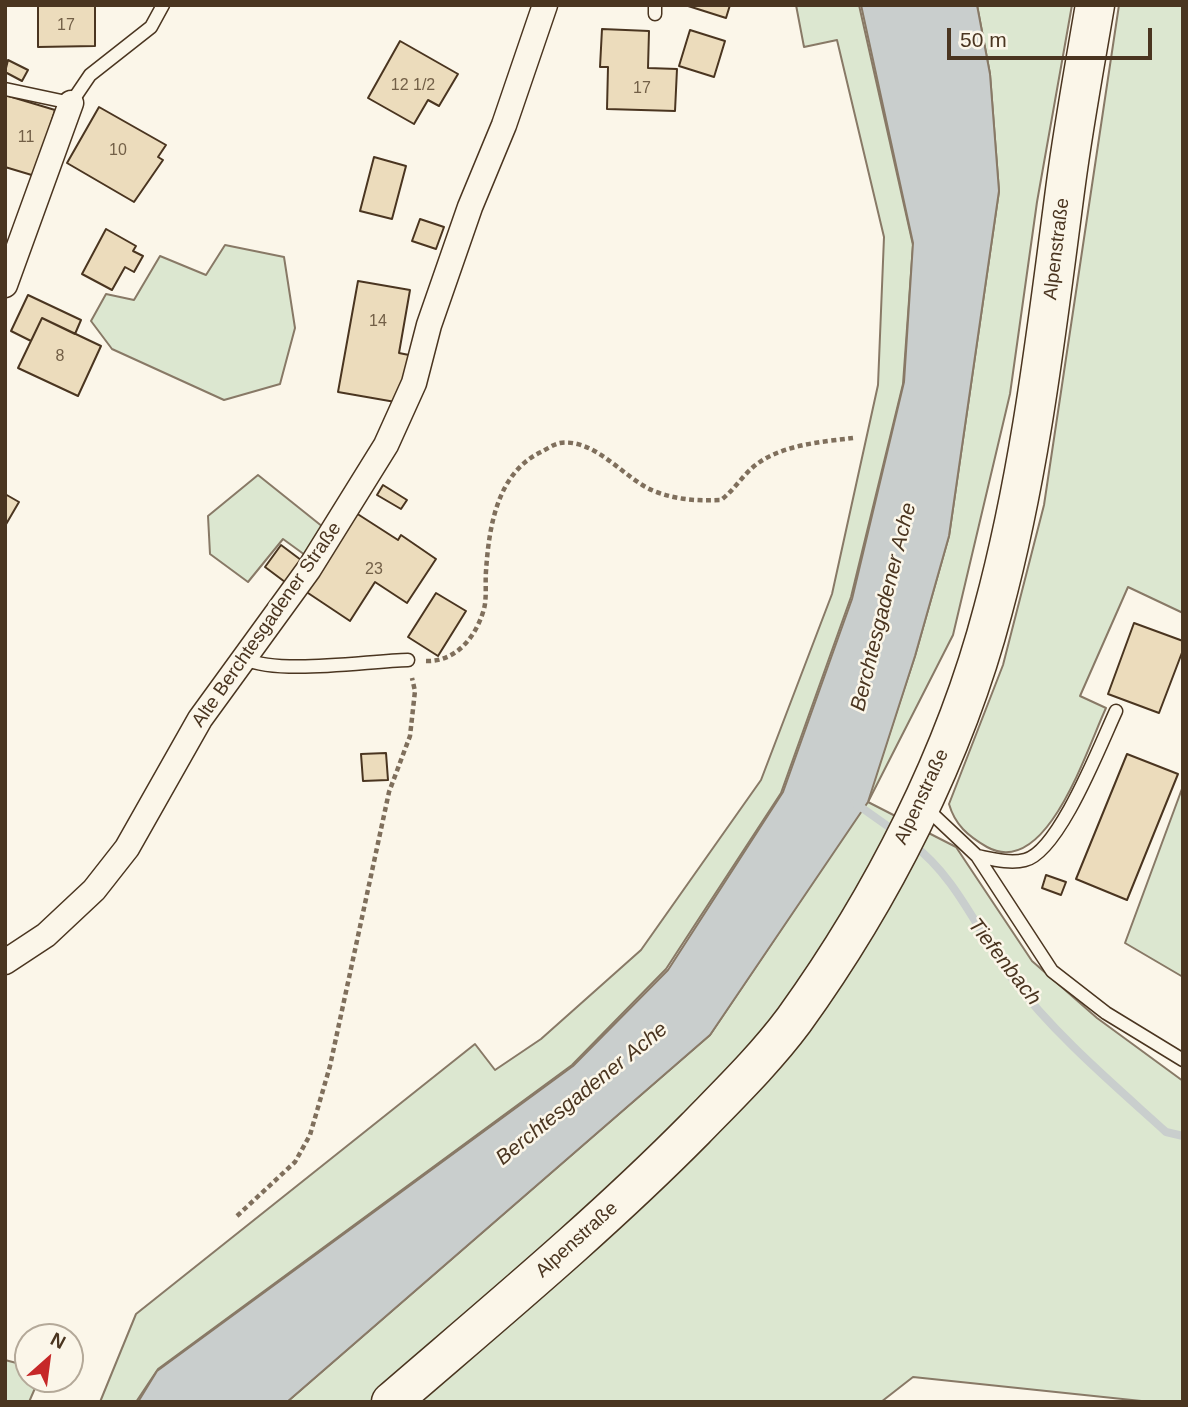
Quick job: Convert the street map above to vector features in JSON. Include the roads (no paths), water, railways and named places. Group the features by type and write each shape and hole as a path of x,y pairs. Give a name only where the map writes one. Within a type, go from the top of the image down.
{"main road":[{"name":"Alpenstraße","path":"391,1402 602,1220 739,1084 793,1022 839,952 919,808 960,714 993,614 1012,534 1032,428 1067,177 1095,5"}],"street":[{"name":"Alte Berchtesgadener Straße","path":"5,962 46,935 94,890 127,848 200,719 309,569 401,415 470,207 504,125 545,5"},
{"path":"5,285 71,103"}],"lane":[{"path":"5,89 71,103 90,75 151,27 163,5"},
{"path":"245,659 255,663 312,666 408,660"},
{"path":"977,856 1004,861 1027,860 1056,836 1116,711"},
{"path":"919,808 977,856 1052,971 1106,1013 1183,1060"}],"water":[{"name":"Berchtesgadener Ache","path":"861,5 977,5 990,74 999,191 949,536 915,656 868,802 710,1035 287,1402 138,1402 157,1371 573,1066 668,970 783,792 852,599 904,382 913,243"}],"waterway":[{"name":"Tiefenbach","path":"855,803 896,832"},
{"name":"Tiefenbach","path":"912,844 942,872 1011,977 1046,1019 1166,1132 1183,1136"}]}
